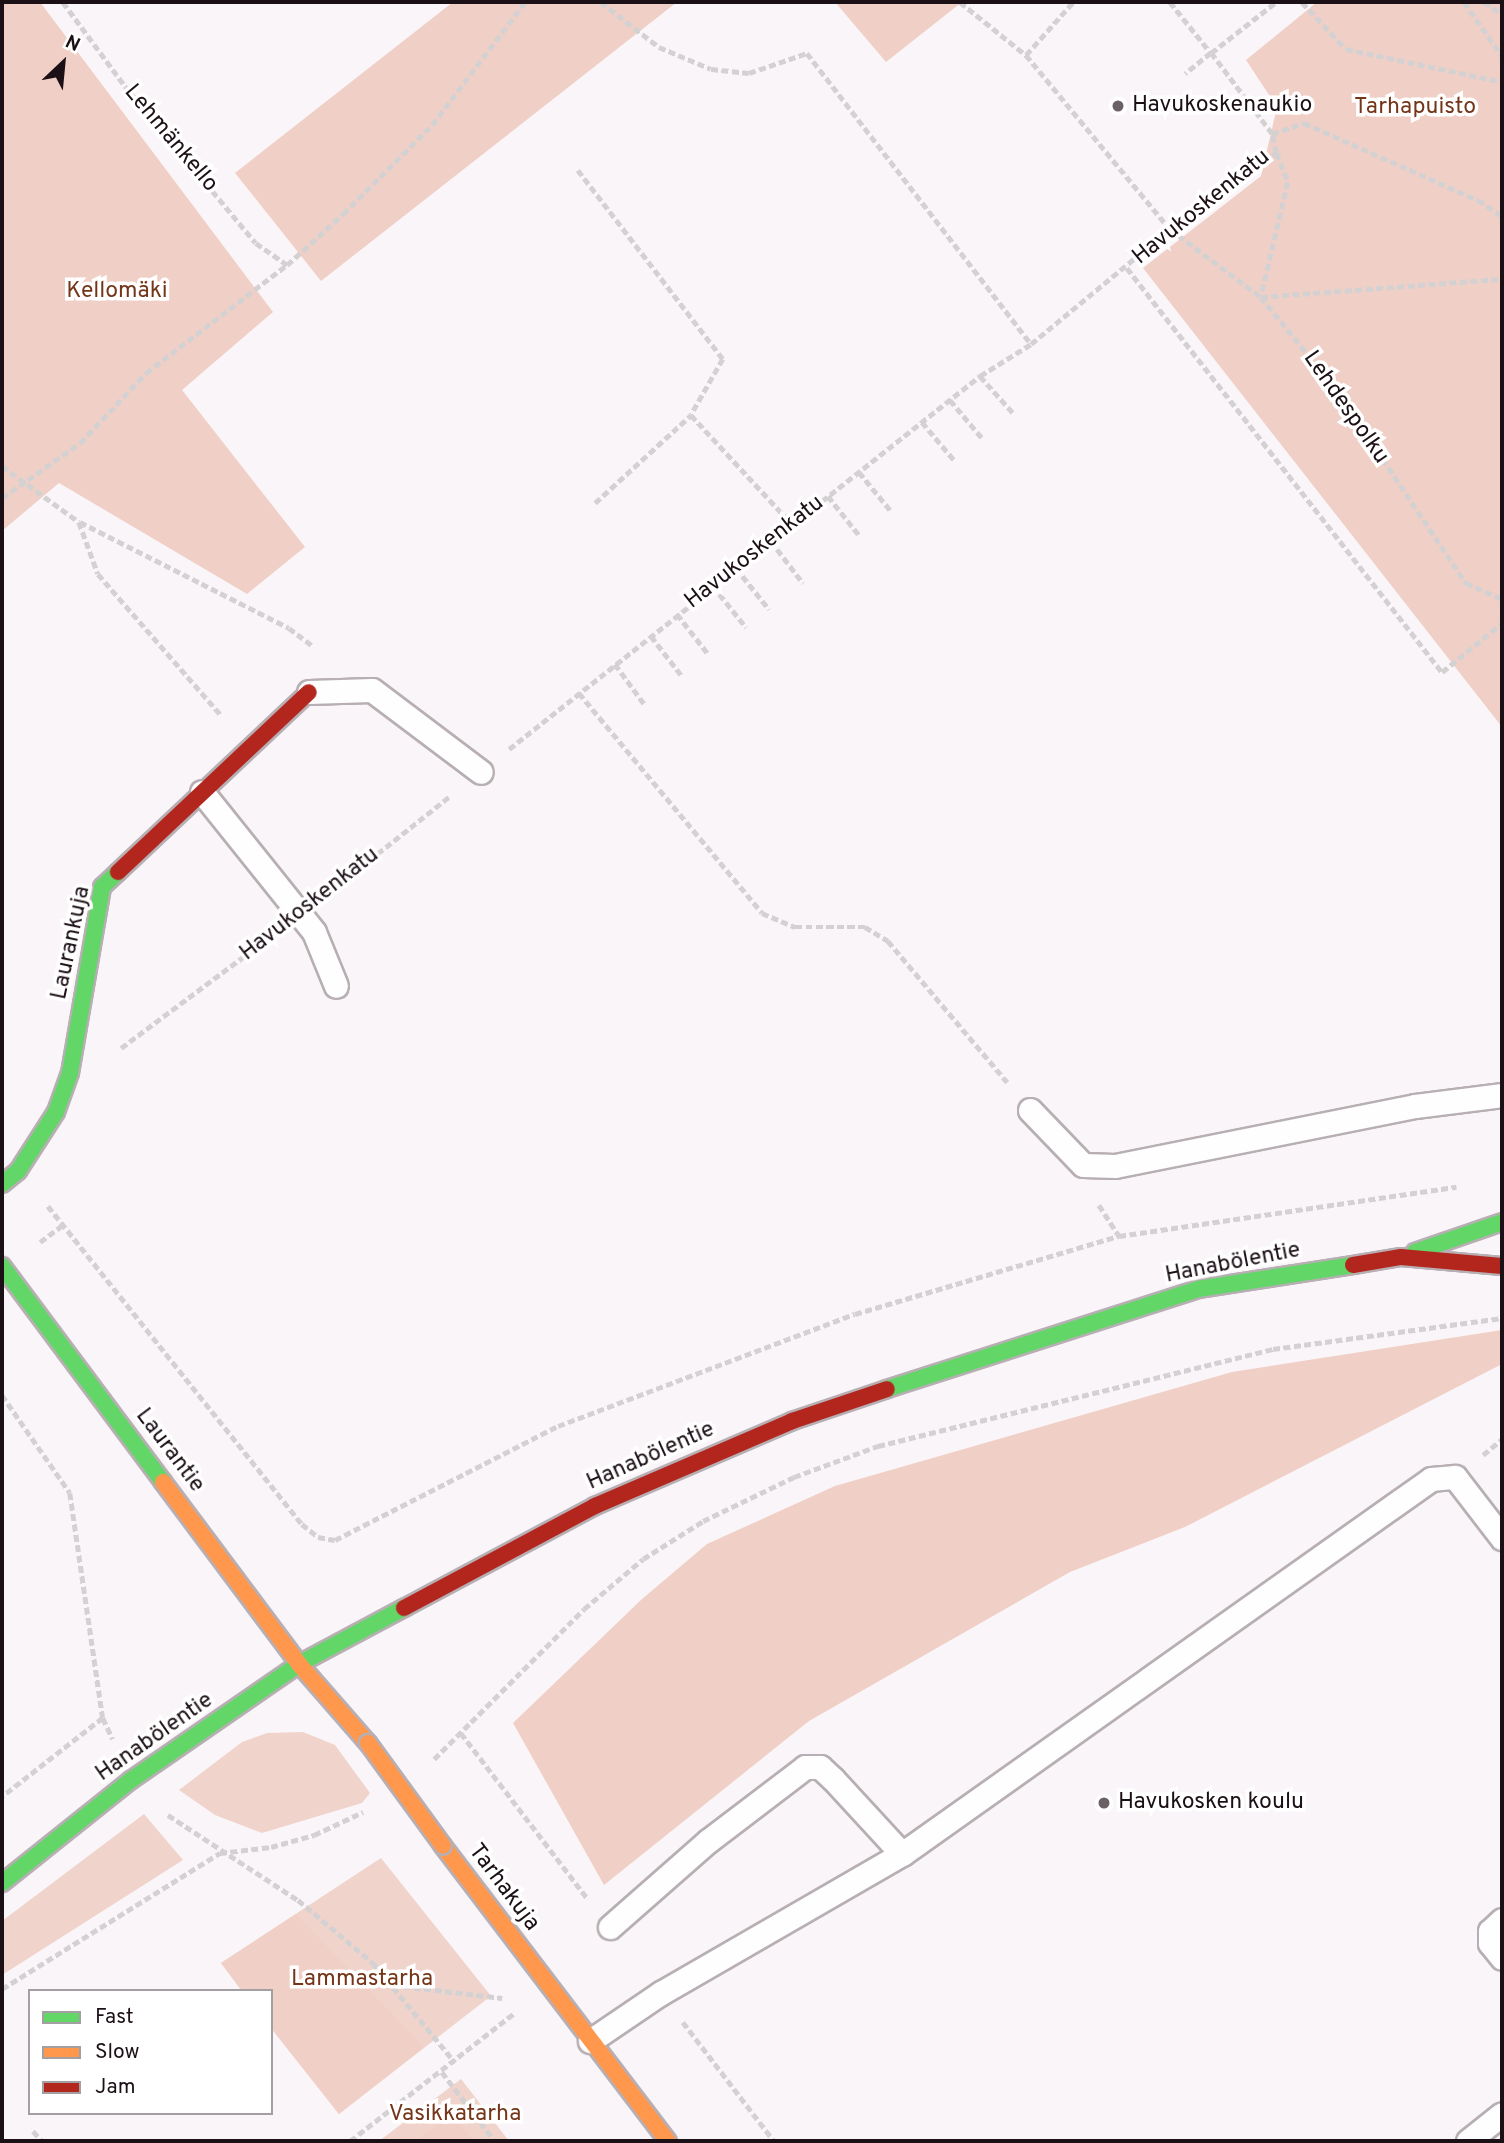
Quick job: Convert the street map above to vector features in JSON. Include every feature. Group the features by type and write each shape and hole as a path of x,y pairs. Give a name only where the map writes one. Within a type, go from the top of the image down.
{"street":[{"name":"Laurankuja","path":"2,1184 18,1171 56,1112 70,1073 102,887 309,692"},
{"name":"Hanabölentie","path":"2,1883 131,1780 299,1664 595,1506 792,1421 1003,1349 1199,1289 1401,1257 1502,1222"},
{"name":"Hanabölentie","path":"1401,1257 1502,1266"},
{"name":"Laurantie","path":"2,1266 299,1664"},
{"name":"Tarhakuja","path":"299,1664 368,1743 443,1846 668,2141"}],"lane":[{"path":"309,692 372,690 481,772"},
{"path":"202,792 314,932 336,986"},
{"path":"1030,1110 1083,1165 1115,1166 1415,1106 1502,1095"},
{"path":"590,2041 662,1993 902,1854 1431,1479 1455,1477 1502,1538"},
{"path":"610,1927 708,1841 805,1768 820,1768 833,1779 902,1854"},
{"path":"1502,1920 1490,1931 1490,1943 1502,1958"},
{"path":"1468,2141 1502,2114"}],"path":[{"name":"Lehmänkello","path":"63,2 125,86 256,243 287,265"},
{"path":"2,498 79,443 146,373 287,265 432,125 526,2"},
{"path":"601,2 659,47 711,69 749,73 807,53 1031,344"},
{"name":"Lehdespolku","path":"961,2 1026,55 1170,229 1261,297 1336,389 1466,583 1502,599"},
{"path":"1026,55 1073,2"},
{"name":"Havukoskenkatu","path":"70,1073 105,1061 300,915 980,376 1031,344 1128,268 1170,229 1276,153 1272,134 1170,2"},
{"path":"1185,74 1276,2"},
{"path":"1302,2 1346,49 1502,82"},
{"path":"1464,2 1502,57"},
{"path":"1484,2 1502,14"},
{"path":"1272,134 1304,123 1478,200 1502,216"},
{"path":"1276,153 1288,182 1261,297 1502,279"},
{"path":"578,170 723,359 691,415 595,503"},
{"path":"1128,268 1442,672 1502,623"},
{"path":"980,376 1015,415"},
{"path":"950,400 983,439"},
{"path":"691,415 792,524"},
{"path":"922,422 955,461"},
{"path":"2,466 25,479 79,522 289,628 320,651"},
{"path":"859,472 891,511"},
{"path":"828,496 859,535"},
{"path":"79,522 97,574 250,749"},
{"path":"771,541 803,583"},
{"path":"736,568 769,609"},
{"path":"713,586 746,626"},
{"path":"677,614 709,655"},
{"path":"650,636 682,676"},
{"path":"615,664 645,705"},
{"path":"579,692 762,913 795,927 865,927 888,941 1030,1110"},
{"path":"39,1243 64,1224 302,1524 318,1536 335,1540 558,1426 855,1314 1119,1236 1461,1186"},
{"path":"425,1767 584,1609 643,1559 703,1521 794,1477 878,1446 1273,1349 1502,1318"},
{"path":"2,1395 70,1493 103,1718 116,1745"},
{"path":"2,1797 103,1718"},
{"path":"2,1989 220,1853 271,1847 314,1835 370,1808"},
{"path":"168,1815 220,1853 298,1900 373,1963 455,2062"},
{"path":"392,1985 528,2002"},
{"path":"351,2141 455,2062 548,1985"},
{"path":"442,2072 495,2141"},
{"path":"33,2131 42,2141"}],"green space":[{"name":"Kellomäki","path":"2,2 40,2 273,312 182,390 305,547 247,594 59,483 2,531"},
{"path":"453,2 677,2 321,281 235,173"},
{"path":"835,2 962,2 886,62"},
{"name":"Tarhapuisto","path":"1317,2 1502,2 1502,727 1143,268 1261,176 1277,107 1246,60"},
{"path":"1502,1330 1502,1364 1185,1527 1070,1572 809,1721 604,1885 513,1723 642,1599 707,1544 835,1486 1232,1372"},
{"path":"303,1732 335,1745 370,1793 362,1803 262,1833 215,1815 179,1790 242,1742 267,1733"},
{"path":"144,1814 183,1860 2,1975 2,1921"},
{"name":"Lammastarha","path":"381,1858 491,1996 339,2114 273,2031 273,1989 240,1989 221,1963"},
{"path":"296,1914 424,2047 339,2114 273,2031 273,1989 240,1989 221,1963"},
{"name":"Vasikkatarha","path":"461,2079 509,2141 379,2141"},
{"path":"452,2113 474,2141 416,2141"}],"traffic: fast":[{"path":"2,1184 18,1171 56,1112 70,1073 102,887 118,872"},
{"path":"1415,1252 1502,1222"},
{"path":"887,1389 1198,1289 1353,1265"},
{"path":"2,1266 163,1482"},
{"path":"2,1883 131,1780 299,1664 404,1608"}],"traffic: slow":[{"path":"163,1482 299,1664 368,1743"},
{"path":"368,1743 443,1846"},
{"path":"443,1846 668,2141"}],"traffic: jam":[{"path":"118,872 309,692"},
{"path":"1353,1265 1401,1257 1502,1266"},
{"path":"404,1608 595,1506 792,1421 887,1389"}],"place":[{"name":"Havukoskenaukio","path":"1118,106"},
{"name":"Havukosken koulu","path":"1104,1803"}]}
